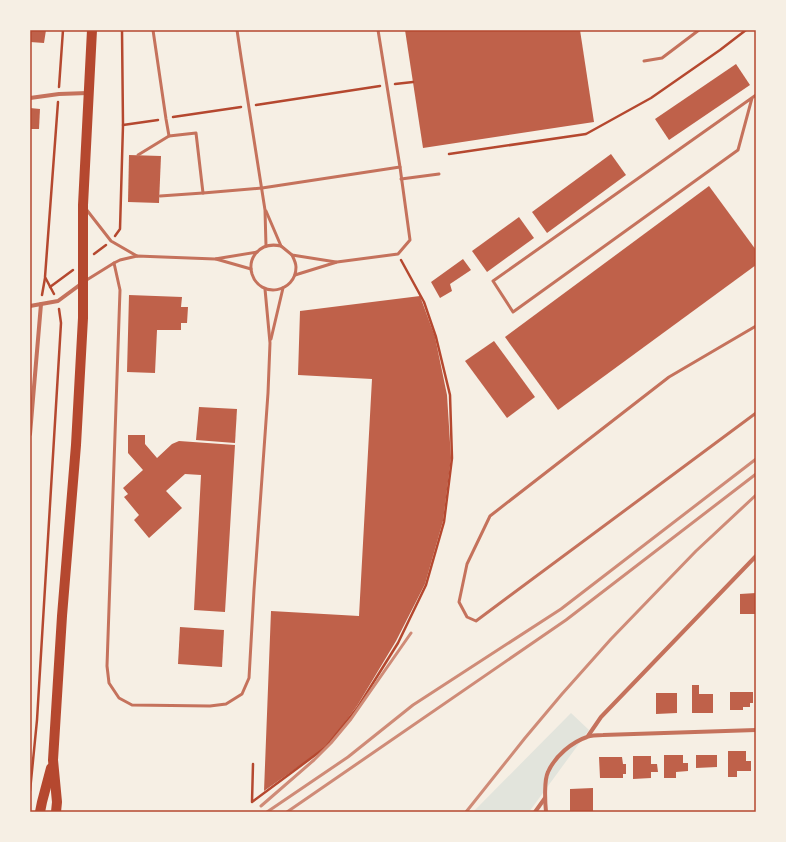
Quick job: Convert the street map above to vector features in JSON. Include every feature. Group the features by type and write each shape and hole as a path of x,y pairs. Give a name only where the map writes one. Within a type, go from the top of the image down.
{"main road":[{"path":"56,812 57,802 53,760 62,616 77,437 83,318 83,205 92,30"},
{"path":"40,812 53,760"}],"street":[{"path":"30,98 59,94 89,93"},
{"path":"30,306 58,301 83,282"},
{"path":"30,434 41,304"},
{"path":"546,812 545,798 547,773 557,758 574,744 588,736 601,717 756,556"},
{"path":"588,736 756,730"},
{"path":"535,812 545,798"}],"lane":[{"path":"153,30 169,136"},
{"path":"237,30 265,210 266,246"},
{"path":"295,275 337,262 398,254 410,240 378,30"},
{"path":"644,61 662,58 699,30"},
{"path":"752,98 738,150 513,312 493,281 756,95"},
{"path":"138,156 169,136 196,133 203,194"},
{"path":"160,196 203,194 262,188 400,167"},
{"path":"401,179 439,174"},
{"path":"83,205 111,241 137,256"},
{"path":"257,252 253,259 251,269 254,279 258,284 265,289 275,290 283,288 289,284 295,275 296,265 292,255 281,246 265,210"},
{"path":"83,282 120,260 137,256 215,259 257,252 266,246 281,246"},
{"path":"292,255 337,262"},
{"path":"215,259 251,269"},
{"path":"114,263 120,290 107,666 110,683 119,698 132,705 210,706 226,704 242,694 249,678 268,393 270,343 265,289"},
{"path":"270,343 283,288"},
{"path":"756,326 669,377 490,516 466,564 459,602 467,617 476,621 756,413"}],"path":[{"path":"41,304 45,277 63,30"},
{"path":"111,241 120,229 123,125 122,30"},
{"path":"449,154 586,134 651,98 746,30"},
{"path":"123,125 387,84 413,82"},
{"path":"253,764 252,802 326,747 358,707 398,642 426,585 444,522 452,458 450,395 436,337 424,302 398,254"},
{"path":"30,791 37,720 61,323 58,301 45,277"}],"shaded area":[{"path":"571,713 589,730 529,812 473,812"}],"building":[{"path":"30,30 46,30 44,43 30,42"},
{"path":"405,30 580,30 594,122 423,148"},
{"path":"736,64 750,85 669,140 655,119"},
{"path":"30,108 40,109 39,129 30,129"},
{"path":"611,154 626,175 547,233 532,212"},
{"path":"129,155 161,156 159,203 128,202"},
{"path":"709,186 756,250 756,265 558,410 505,337"},
{"path":"519,217 534,238 487,272 472,251"},
{"path":"463,259 471,270 450,284 452,291 440,298 431,282"},
{"path":"129,295 182,297 181,307 188,307 187,323 181,323 181,330 157,330 155,373 127,372"},
{"path":"420,296 435,337 447,395 451,458 443,521 425,584 396,641 357,706 326,747 264,791 271,611 359,616 372,379 298,375 300,311"},
{"path":"494,341 535,397 507,418 465,361"},
{"path":"199,407 237,409 235,443 196,440"},
{"path":"128,435 145,435 145,444 157,458 172,444 179,441 235,445 225,612 194,610 201,475 185,474 166,491 182,508 149,538 134,520 139,515 124,497 128,494 123,488 143,470 128,453"},
{"path":"756,593 756,614 740,614 740,594"},
{"path":"180,627 224,630 222,667 178,664"},
{"path":"692,685 699,685 699,694 713,694 713,713 692,713"},
{"path":"730,692 753,692 753,703 750,703 750,707 743,707 743,710 730,710"},
{"path":"656,693 677,693 677,713 656,714"},
{"path":"728,751 746,751 746,761 751,761 751,771 737,771 737,777 728,777"},
{"path":"664,755 683,755 683,763 688,763 688,771 676,772 676,778 664,778"},
{"path":"696,755 717,755 717,767 696,768"},
{"path":"633,756 651,756 651,764 657,764 658,772 651,772 651,778 633,779"},
{"path":"599,757 622,757 623,764 626,764 626,774 623,774 623,778 600,778"},
{"path":"593,788 593,812 570,812 570,789"}],"railway":[{"path":"267,812 348,757 413,705 561,609 756,459"},
{"path":"287,812 566,620 756,474"},
{"path":"466,812 525,738 611,639 696,551 756,495"},
{"path":"261,806 314,760 331,743 351,719 411,633"}]}
